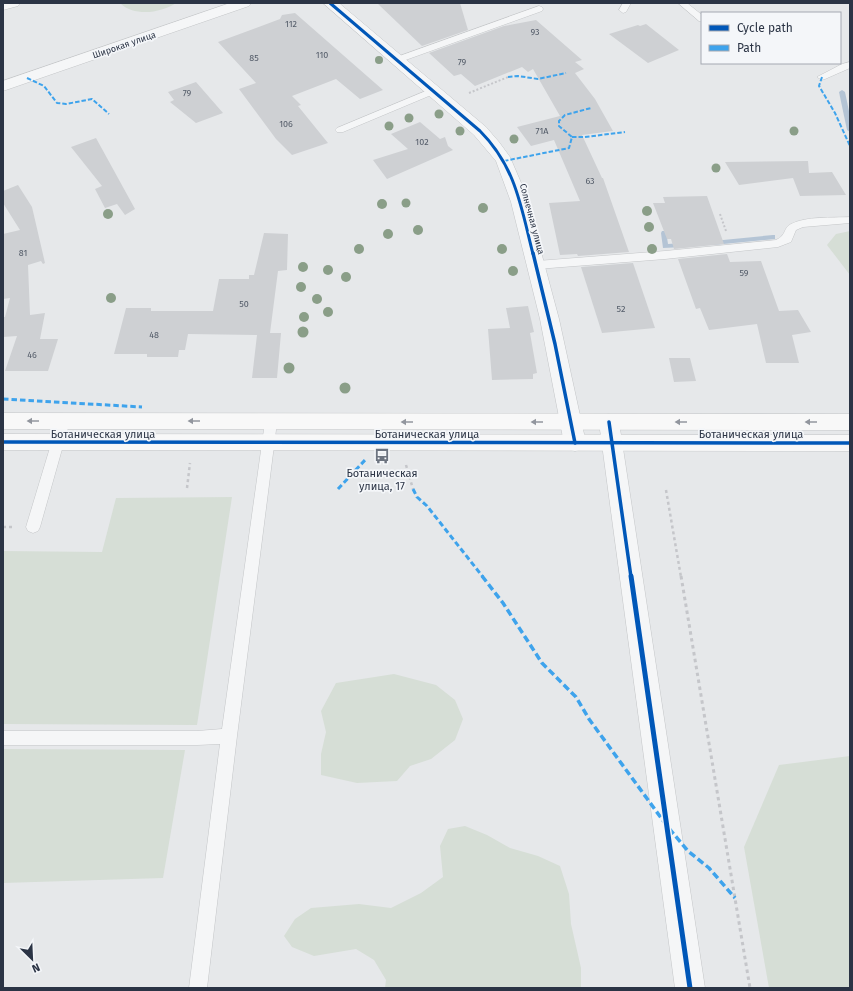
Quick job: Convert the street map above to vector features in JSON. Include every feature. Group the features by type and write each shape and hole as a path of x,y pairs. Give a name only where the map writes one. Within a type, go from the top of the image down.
{"street":[{"path":"3,6 13,3"},
{"name":"Широкая улица","path":"3,86 244,3"},
{"name":"Солнечная улица","path":"330,3 489,140 504,161 514,182 537,266 575,443"},
{"name":"Ботаническая улица","path":"3,421 571,422 610,433 850,443"},
{"name":"Ботаническая улица","path":"3,442 575,443 610,433 850,422"},
{"path":"610,433 690,988"}],"lane":[{"path":"682,3 701,18"},
{"path":"397,60 539,9"},
{"path":"822,78 844,66 850,65"},
{"path":"340,130 433,91"},
{"path":"537,266 666,255 778,243 787,240 792,228 801,224 850,220"},
{"path":"33,527 64,421"},
{"path":"198,988 229,736 271,422"},
{"path":"3,738 197,738 229,736"}],"path":[{"path":"447,103 508,77"},
{"path":"720,214 727,233"},
{"path":"187,488 191,458"},
{"path":"666,490 750,988"}],"shaded area":[{"path":"120,3 176,3 155,11 140,12"},
{"path":"850,231 850,275 827,245 836,234"},
{"path":"232,497 197,725 3,724 3,551 102,552 116,498"},
{"path":"394,674 436,685 455,700 463,719 455,740 431,759 410,766 397,781 357,783 321,775 321,754 326,732 321,711 336,683"},
{"path":"3,749 185,750 163,878 3,883"},
{"path":"850,756 850,988 769,988 744,847 779,765"},
{"path":"465,826 487,835 510,848 538,856 560,866 569,894 571,924 581,968 581,988 385,988 386,980 374,960 356,949 314,956 292,947 284,936 295,919 311,908 359,904 391,908 421,893 443,877 440,846 448,829"}],"building":[{"path":"377,3 460,3 468,30 422,46"},
{"path":"295,13 383,90 360,99 336,79 292,96 301,105 298,106 328,143 292,155 276,139 239,89 256,83 218,42 280,19 282,15"},
{"path":"536,20 582,60 575,62 584,69 575,73 595,99 613,131 582,135 603,178 629,252 578,256 577,254 560,255 549,203 580,201 554,140 531,146 517,127 560,116 533,69 528,72 522,67 475,86 461,74 454,76 429,53 504,26"},
{"path":"646,24 679,50 648,63 609,34"},
{"path":"196,82 223,113 196,123 170,102 174,100 168,92"},
{"path":"420,122 440,139 445,137 448,146 453,150 387,179 373,160 408,149 391,134"},
{"path":"96,138 135,209 125,215 117,204 105,208 95,189 102,186 71,147"},
{"path":"808,161 809,173 832,172 846,195 800,196 793,178 739,185 725,162"},
{"path":"18,185 32,207 45,263 43,264 41,261 28,265 30,315 45,313 40,339 58,339 48,371 5,371 17,336 3,337 3,317 5,317 10,298 3,299 3,234 20,230 3,203 3,191"},
{"path":"707,196 724,244 674,249 671,239 667,239 653,203 665,203 663,197"},
{"path":"264,233 288,234 287,270 278,271 270,333 281,333 277,378 252,378 257,335 188,334 185,350 179,350 178,357 147,357 147,354 114,354 126,308 151,308 151,311 213,311 219,279 249,279 249,275 254,275"},
{"path":"727,254 730,262 761,261 779,311 798,310 811,332 792,335 799,363 766,363 757,324 709,330 700,308 696,309 678,259"},
{"path":"633,263 655,328 602,333 581,267"},
{"path":"528,306 534,332 530,333 537,373 533,374 533,379 492,380 488,329 510,328 506,308"},
{"path":"669,358 690,358 696,381 674,382"}],"waterway":[{"path":"842,92 850,130"},
{"path":"664,233 665,246 683,245"},
{"path":"713,243 773,237"}],"marked path":[{"path":"508,77 518,76 538,79 566,73"},
{"path":"822,77 819,86 821,91 835,113 850,146"},
{"path":"27,78 44,86 57,103 66,104 92,99 98,106 109,114"},
{"path":"504,161 569,148 572,137 559,126 559,121 565,115 591,108"},
{"path":"572,137 585,137 625,132"},
{"path":"3,399 142,407"},
{"path":"338,489 366,459"},
{"path":"413,489 417,497 427,506 503,603 542,663 576,697 589,719 667,826 688,851 709,868 735,898"}],"cycle path":[{"path":"330,3 480,131 493,145 504,161 520,202 544,294 561,368 575,443"},
{"path":"609,422 690,988"},
{"path":"3,442 850,443"}],"place":[{"name":"Ботаническая улица, 17","path":"382,456"}]}
